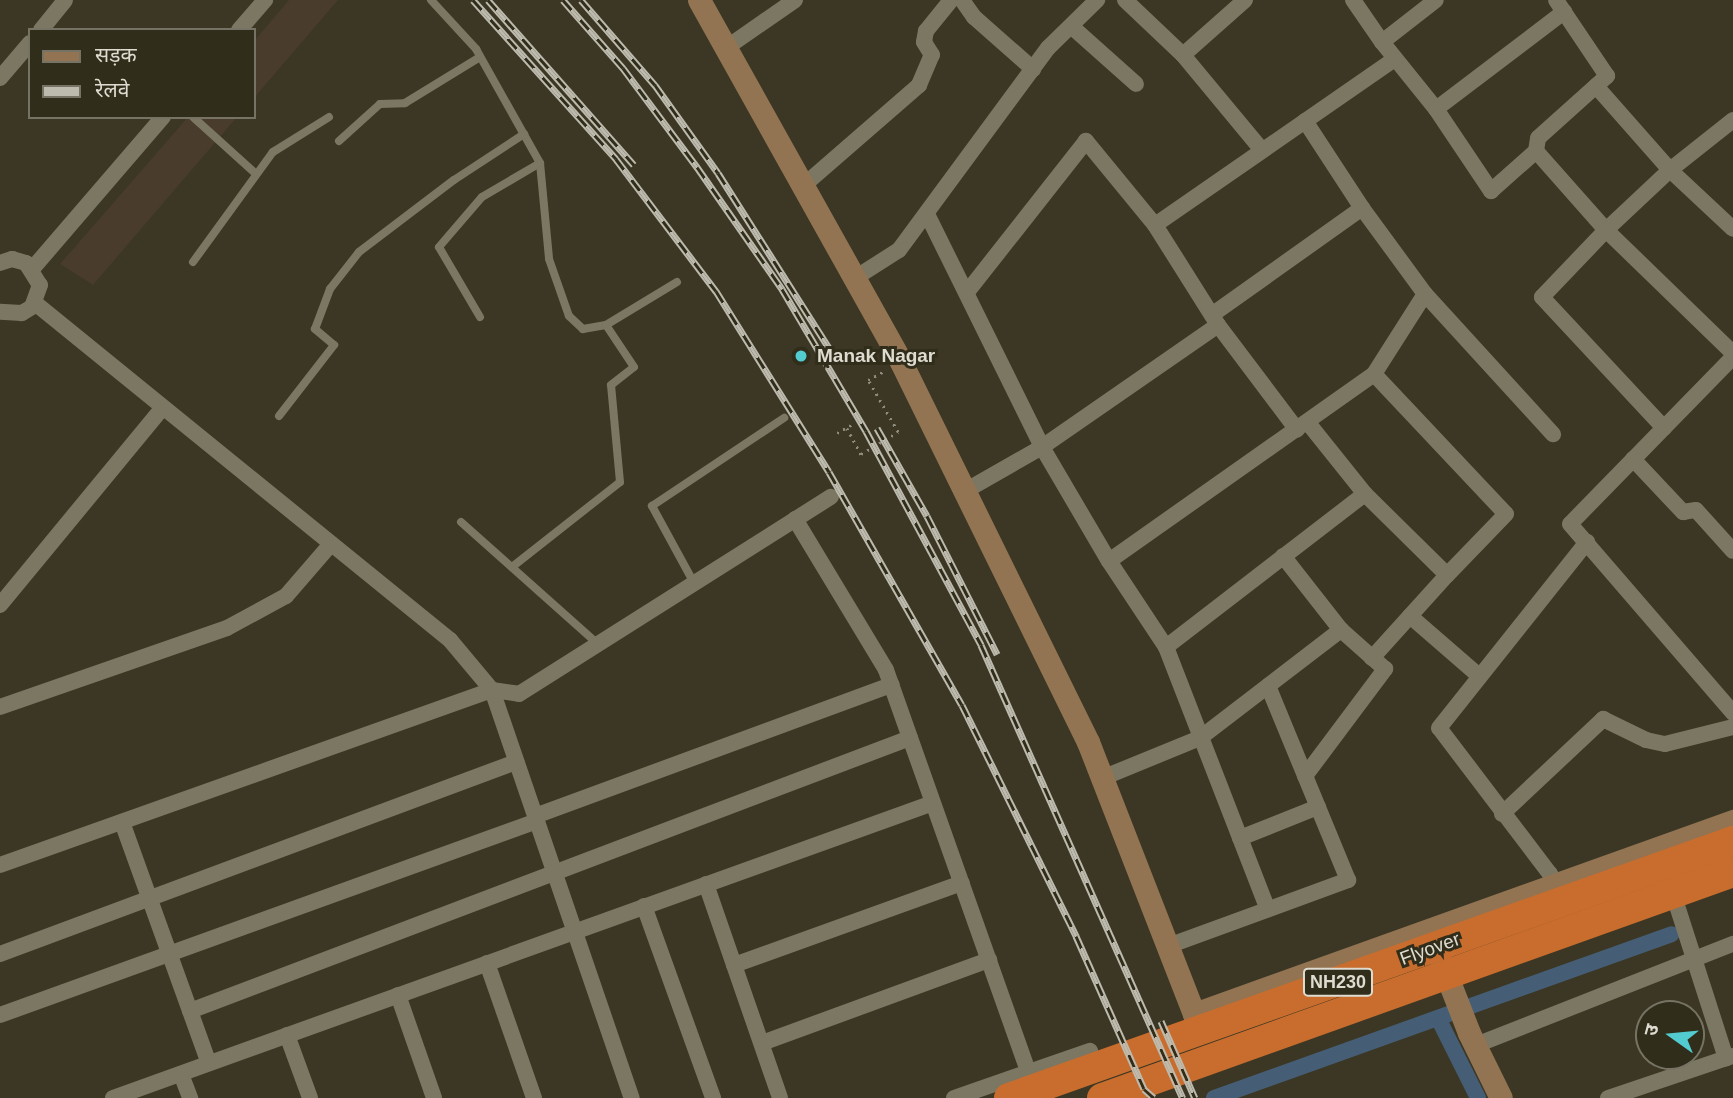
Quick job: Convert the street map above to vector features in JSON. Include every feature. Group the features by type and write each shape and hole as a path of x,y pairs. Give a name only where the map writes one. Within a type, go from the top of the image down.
{"highway":[{"name":"Flyover","path":"1009,1098 1663,856 1733,841"},
{"name":"Flyover","path":"1102,1098 1733,872"}],"street":[{"path":"43,28 65,0"},
{"path":"241,28 265,0"},
{"path":"699,0 901,362 965,491 1102,778 1194,1014 1431,932 1554,886 1663,856 1733,821"},
{"path":"726,48 795,0"},
{"path":"803,186 919,85 932,55 924,42 926,31 951,0"},
{"path":"962,0 974,17 1033,69"},
{"path":"855,278 899,250 1033,69 1097,0"},
{"path":"1125,0 1183,55 1261,149"},
{"path":"1183,55 1245,0"},
{"path":"1353,0 1382,42 1436,109 1491,191 1536,151 1538,138 1607,76 1560,6 1436,109"},
{"path":"1382,42 1436,0"},
{"path":"1071,26 1136,84"},
{"path":"0,78 28,45"},
{"path":"1155,225 1261,149 1395,59"},
{"path":"1596,86 1670,170 1733,229"},
{"path":"33,268 161,119"},
{"path":"1664,428 1542,297 1606,230 1670,170 1733,120"},
{"path":"1305,121 1362,208 1425,294 1553,434"},
{"path":"967,292 1086,141 1155,225 1216,319 1303,427 1365,494 1447,575"},
{"path":"1536,151 1606,230 1733,355 1570,524 1733,713"},
{"path":"965,491 1042,447 1362,208"},
{"path":"927,214 1042,447 1109,561 1166,648 1267,907"},
{"path":"0,263 21,261 33,268 40,285 35,303 22,313 0,312"},
{"path":"1109,561 1303,427 1374,374 1425,294"},
{"path":"35,303 450,640 492,691 632,1098"},
{"path":"1372,658 1506,514 1374,374"},
{"path":"0,605 163,407"},
{"path":"1633,459 1684,512 1696,510 1733,551"},
{"path":"1166,648 1365,494"},
{"path":"0,866 492,691 519,694 831,497"},
{"path":"795,519 892,685 1028,1072"},
{"path":"1554,886 1550,874 1439,728 1478,675 1587,542"},
{"path":"0,707 227,628 286,596 331,544"},
{"path":"1283,556 1341,630 1385,669 1305,776"},
{"path":"1410,616 1478,675"},
{"path":"1102,778 1200,738 1341,630"},
{"path":"0,1015 536,819 892,685"},
{"path":"1168,946 1267,907 1348,880 1268,686"},
{"path":"1502,814 1603,719 1646,740 1665,744 1733,727"},
{"path":"190,1011 910,738"},
{"path":"0,954 150,901 516,762"},
{"path":"113,1098 933,803"},
{"path":"1240,838 1318,807"},
{"path":"122,822 209,1063"},
{"path":"1608,1098 1729,1057 1692,960 1663,856"},
{"path":"734,965 962,883"},
{"path":"706,884 780,1098"},
{"path":"644,906 713,1098"},
{"path":"1431,932 1455,1000 1502,1098"},
{"path":"1472,1039 1733,944"},
{"path":"762,1043 989,960"},
{"path":"487,963 534,1098"},
{"path":"398,995 434,1098"},
{"path":"287,1035 310,1098"},
{"path":"954,1098 1090,1051"},
{"path":"181,1074 190,1098"}],"lane":[{"path":"431,0 480,57 540,163 549,259 569,316 583,329 606,325 677,282"},
{"path":"339,141 380,104 405,103 480,57"},
{"path":"193,262 273,152 329,117"},
{"path":"195,119 256,174"},
{"path":"279,416 334,345 315,330 330,289 359,252 524,134"},
{"path":"480,317 439,247 482,197 540,163"},
{"path":"512,567 620,482 611,385 634,367 606,325"},
{"path":"694,583 652,506 784,418"},
{"path":"461,522 598,644"}],"path":[{"path":"846,428 861,454 898,432 868,380 901,362"},
{"path":"837,433 854,423"}],"shaded area":[{"path":"289,0 338,0 256,96 256,39"},
{"path":"186,119 235,119 93,285 60,264"}],"waterway":[{"path":"1214,1098 1672,934"},
{"path":"1439,1020 1478,1098"}],"railway":[{"path":"473,0 616,159 716,291 829,472 962,705 1076,936 1144,1089 1154,1098"},
{"path":"488,0 634,165"},
{"path":"563,0 623,68 697,167 782,289 866,431 981,645 1183,1098"},
{"path":"581,0 655,85 718,173 838,362"},
{"path":"877,428 927,516 997,654"},
{"path":"1161,1021 1195,1098"}],"place":[{"name":"Manak Nagar","path":"801,356"}]}
